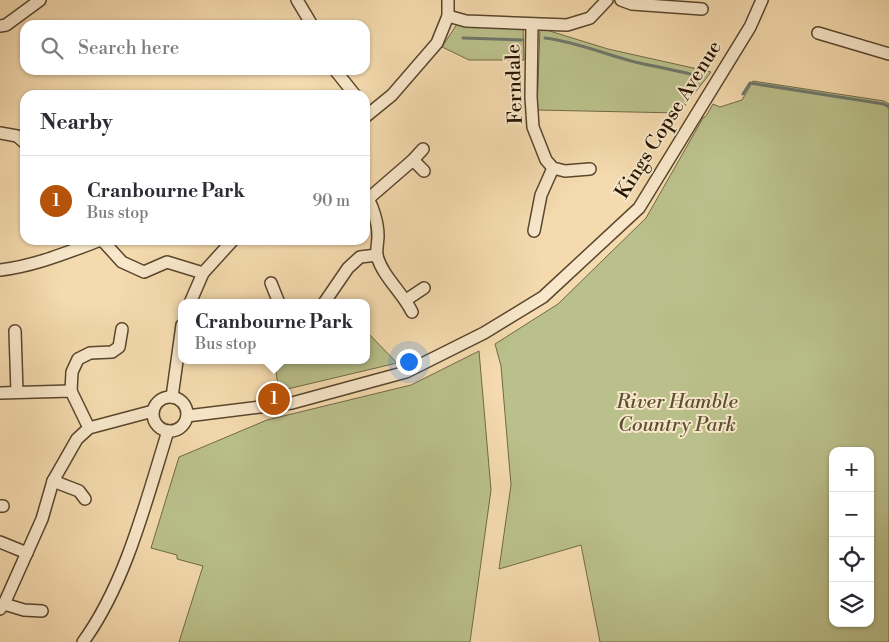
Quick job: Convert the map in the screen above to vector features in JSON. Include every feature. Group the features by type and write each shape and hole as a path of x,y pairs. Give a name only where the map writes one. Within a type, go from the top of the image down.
{"street":[{"path":"0,26 6,25 40,0"},
{"path":"297,0 309,20"},
{"path":"370,110 392,95 437,43 448,16 448,0"},
{"path":"448,16 466,21 567,25 590,18 607,0"},
{"path":"621,0 632,4 702,9"},
{"name":"Kings Copse Avenue","path":"187,416 292,404 406,372 484,333 543,298 639,208 750,27 762,0"},
{"name":"Ferndale","path":"532,24 531,97 533,127 546,160 553,168"},
{"path":"818,33 889,54"},
{"path":"339,75 351,90"},
{"path":"0,133 17,136 20,139"},
{"path":"370,195 413,160 423,149"},
{"path":"413,160 424,171"},
{"path":"534,231 540,220 541,195 553,168 565,171 585,168"},
{"path":"370,207 378,234 377,255 385,272 406,300 412,312"},
{"path":"0,270 27,265 86,245"},
{"path":"106,245 122,262 144,272 167,262 203,273"},
{"path":"192,299 203,273 228,245"},
{"path":"327,299 348,268 360,257 377,255"},
{"path":"271,283 277,299"},
{"path":"406,300 424,288"},
{"path":"89,428 71,391 72,372 78,359 90,353 112,352 119,347 122,329"},
{"path":"15,331 17,392"},
{"path":"172,397 178,354"},
{"path":"0,393 71,391"},
{"path":"172,397 186,408 187,416 182,426 177,430 168,431 154,422 153,411 159,401 172,397"},
{"path":"42,611 2,607 42,519 53,480 77,439 89,428 153,411"},
{"path":"83,642 94,627 126,560 168,431"},
{"path":"53,480 84,493"},
{"path":"0,542 27,553"}],"green space":[{"path":"457,24 523,27 524,60 469,60 442,47"},
{"path":"540,28 608,49 711,72 679,113 537,110"},
{"name":"River Hamble Country Park","path":"753,81 884,101 889,104 889,642 600,642 581,545 499,569 511,485 501,366 495,344 558,304 646,218 703,118 713,104 720,107 742,100"},
{"path":"370,335 397,363 279,391 275,364 370,364"},
{"path":"479,351 491,490 470,642 179,642 203,566 177,559 177,555 151,548 179,457 267,420 411,385"}],"waterway":[{"path":"463,38 523,40"},
{"path":"545,38 580,45 635,62 702,77"},
{"path":"743,94 750,83 884,104 889,107"}],"place":[{"name":"Cranbourne Park","path":"274,399"}]}
